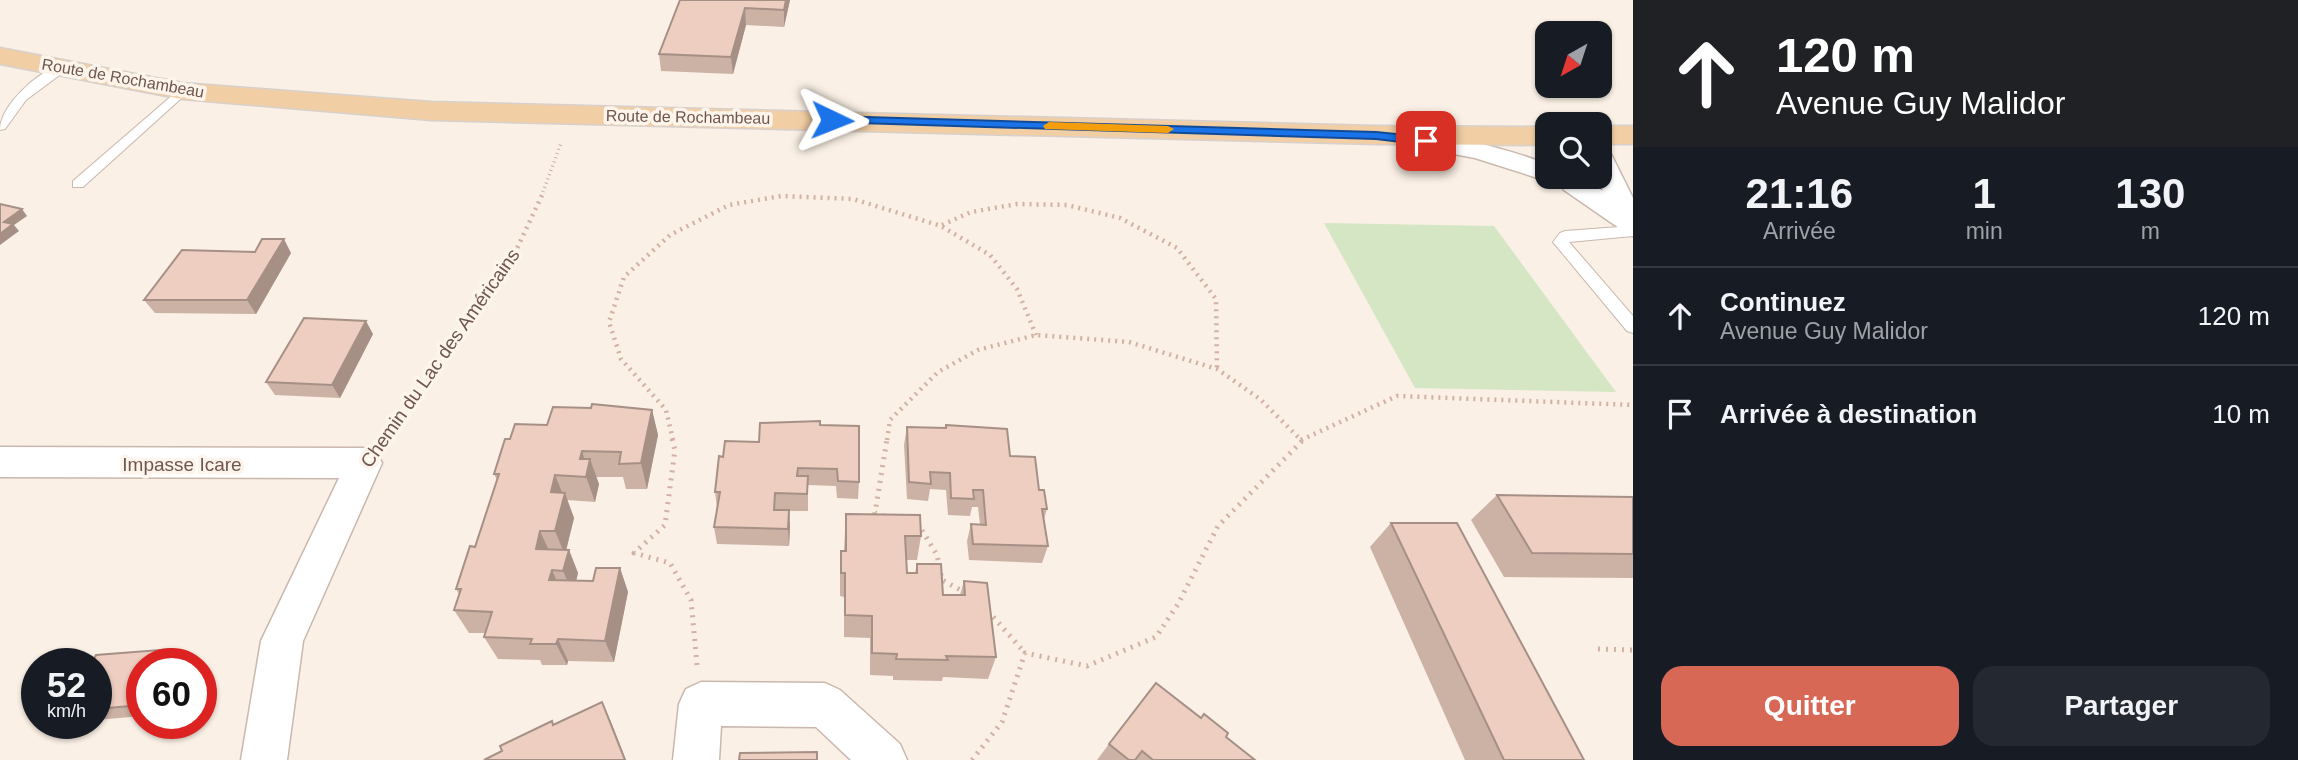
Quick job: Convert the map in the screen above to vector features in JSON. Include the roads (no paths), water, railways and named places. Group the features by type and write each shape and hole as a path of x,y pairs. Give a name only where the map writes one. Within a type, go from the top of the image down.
{"main road":[{"name":"Route de Rochambeau","path":"0,56 182,91 431,111 778,118 1535,142"},
{"path":"1612,135 1633,135"}],"street":[{"path":"1376,135 1451,144 1504,156 1535,168"},
{"path":"1612,180 1632,227"},
{"path":"1580,189 1632,227"},
{"name":"Impasse Icare","path":"0,462 364,463"},
{"name":"Chemin du Lac des Américains","path":"264,760 282,641 364,463"},
{"path":"696,760 701,704 825,705 884,760"}],"lane":[{"path":"0,126 22,97 61,68"},
{"path":"78,184 182,91"},
{"path":"0,96 22,97"},
{"path":"1632,227 1565,236 1561,242 1633,327"}]}
